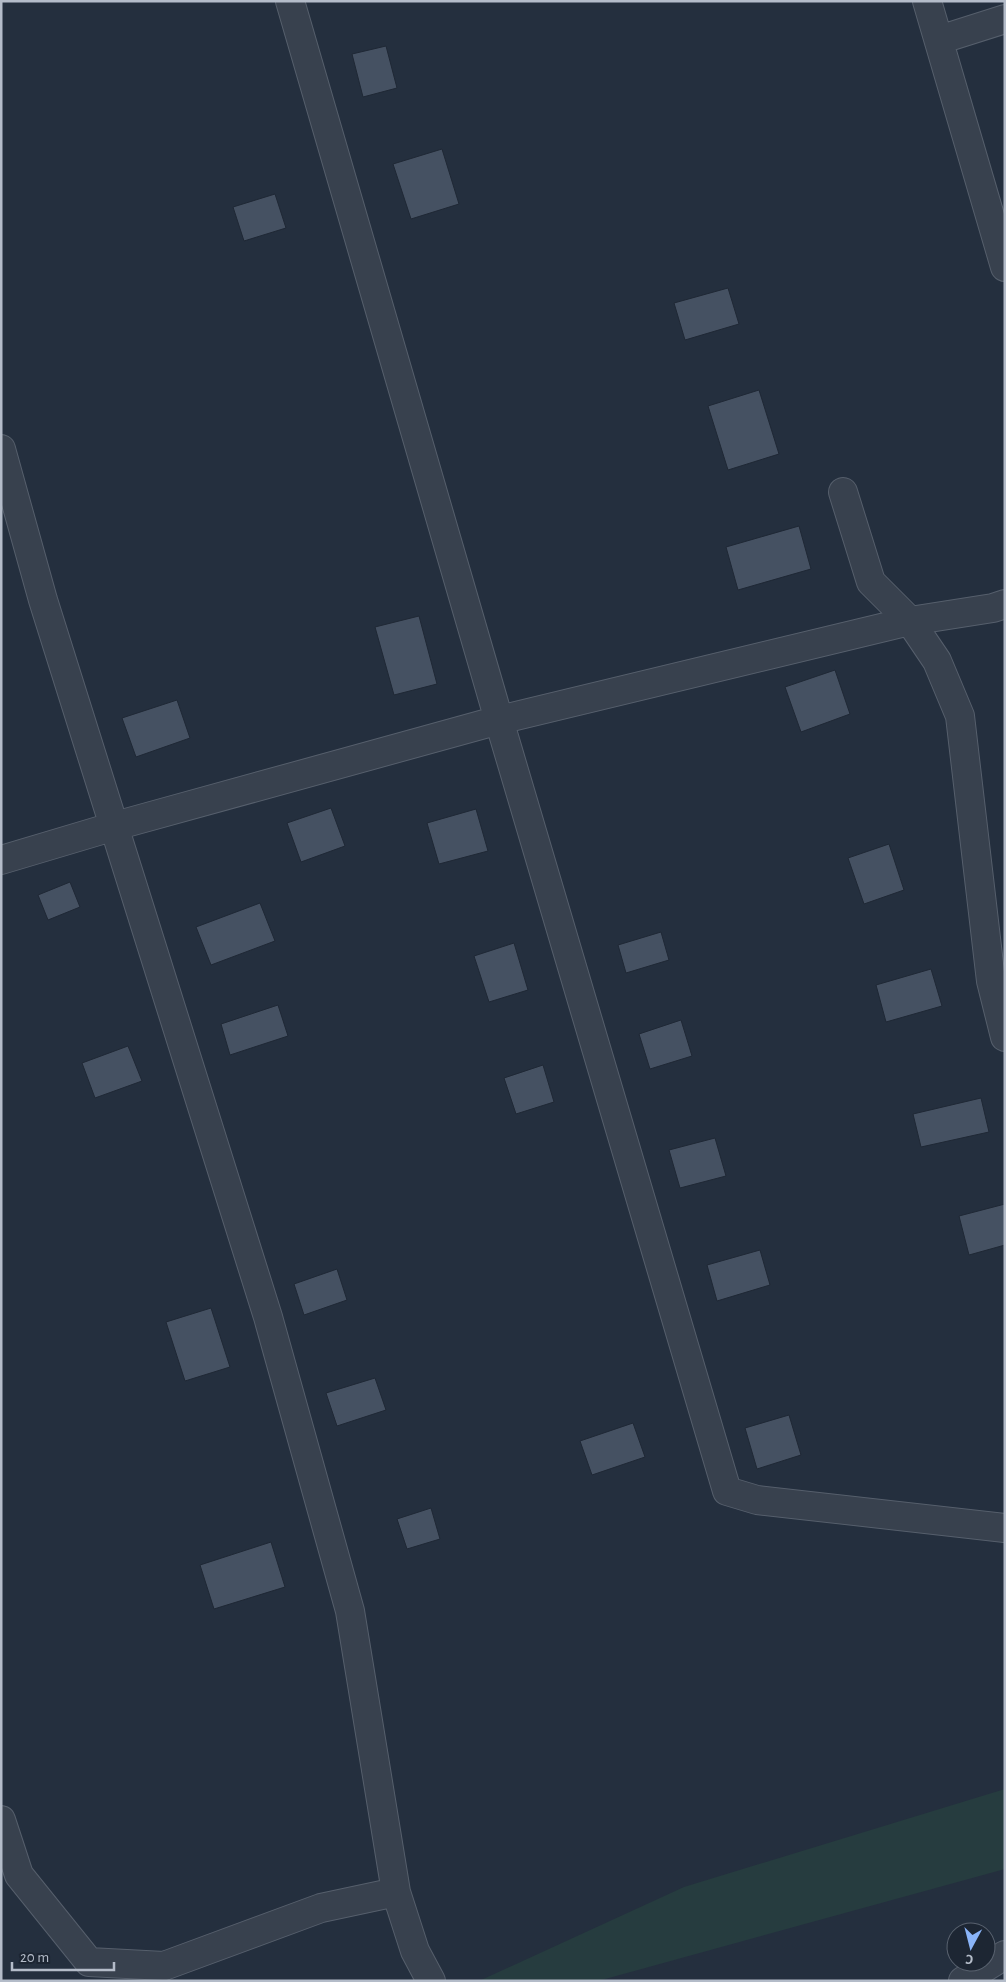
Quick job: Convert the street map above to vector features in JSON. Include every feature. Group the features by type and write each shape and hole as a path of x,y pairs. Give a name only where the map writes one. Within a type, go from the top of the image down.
{"street":[{"path":"290,1 499,720 727,1491 757,1500 1005,1528"},
{"path":"928,1 1005,267"},
{"path":"939,40 1005,19"},
{"path":"1,449 44,600 268,1317 350,1611 396,1892 415,1951 431,1981"},
{"path":"843,492 871,582 910,621 937,661 960,716 991,981 1005,1037"},
{"path":"1,860 115,826 499,720 910,621 993,608 1005,604"},
{"path":"1,1820 19,1875 89,1962 164,1966 321,1908 396,1892"},
{"path":"963,1981 1005,1955"}],"green space":[{"path":"1005,1789 1005,1869 598,1981 479,1981 684,1887"}],"building":[{"path":"386,46 397,88 363,97 352,54"},
{"path":"442,149 459,204 411,219 393,164"},
{"path":"275,194 286,228 244,241 233,207"},
{"path":"728,288 739,324 685,340 674,303"},
{"path":"759,390 779,454 728,470 708,406"},
{"path":"799,526 811,569 738,590 726,547"},
{"path":"419,616 437,684 394,695 375,627"},
{"path":"835,670 850,714 801,732 785,687"},
{"path":"177,700 190,738 136,757 122,718"},
{"path":"331,808 345,846 301,862 287,823"},
{"path":"476,809 488,851 439,864 427,823"},
{"path":"889,844 904,890 864,904 848,858"},
{"path":"70,882 80,907 48,920 38,895"},
{"path":"260,903 275,941 211,965 196,927"},
{"path":"661,932 669,960 626,973 618,945"},
{"path":"514,943 528,990 489,1002 474,956"},
{"path":"931,969 942,1006 886,1022 876,985"},
{"path":"278,1005 288,1036 230,1055 221,1024"},
{"path":"681,1020 692,1056 650,1069 639,1034"},
{"path":"128,1046 142,1081 95,1098 82,1063"},
{"path":"543,1065 554,1102 516,1114 504,1078"},
{"path":"981,1098 989,1132 921,1147 913,1114"},
{"path":"715,1138 726,1176 680,1188 669,1150"},
{"path":"1005,1204 1005,1245 969,1255 959,1216"},
{"path":"760,1250 770,1285 717,1301 707,1265"},
{"path":"337,1269 347,1300 304,1315 294,1284"},
{"path":"211,1308 230,1367 185,1381 166,1322"},
{"path":"375,1378 386,1410 337,1426 326,1393"},
{"path":"789,1415 801,1455 757,1469 745,1428"},
{"path":"633,1423 645,1457 592,1475 580,1441"},
{"path":"431,1508 440,1539 407,1549 397,1519"},
{"path":"271,1542 285,1587 214,1609 200,1565"}]}
